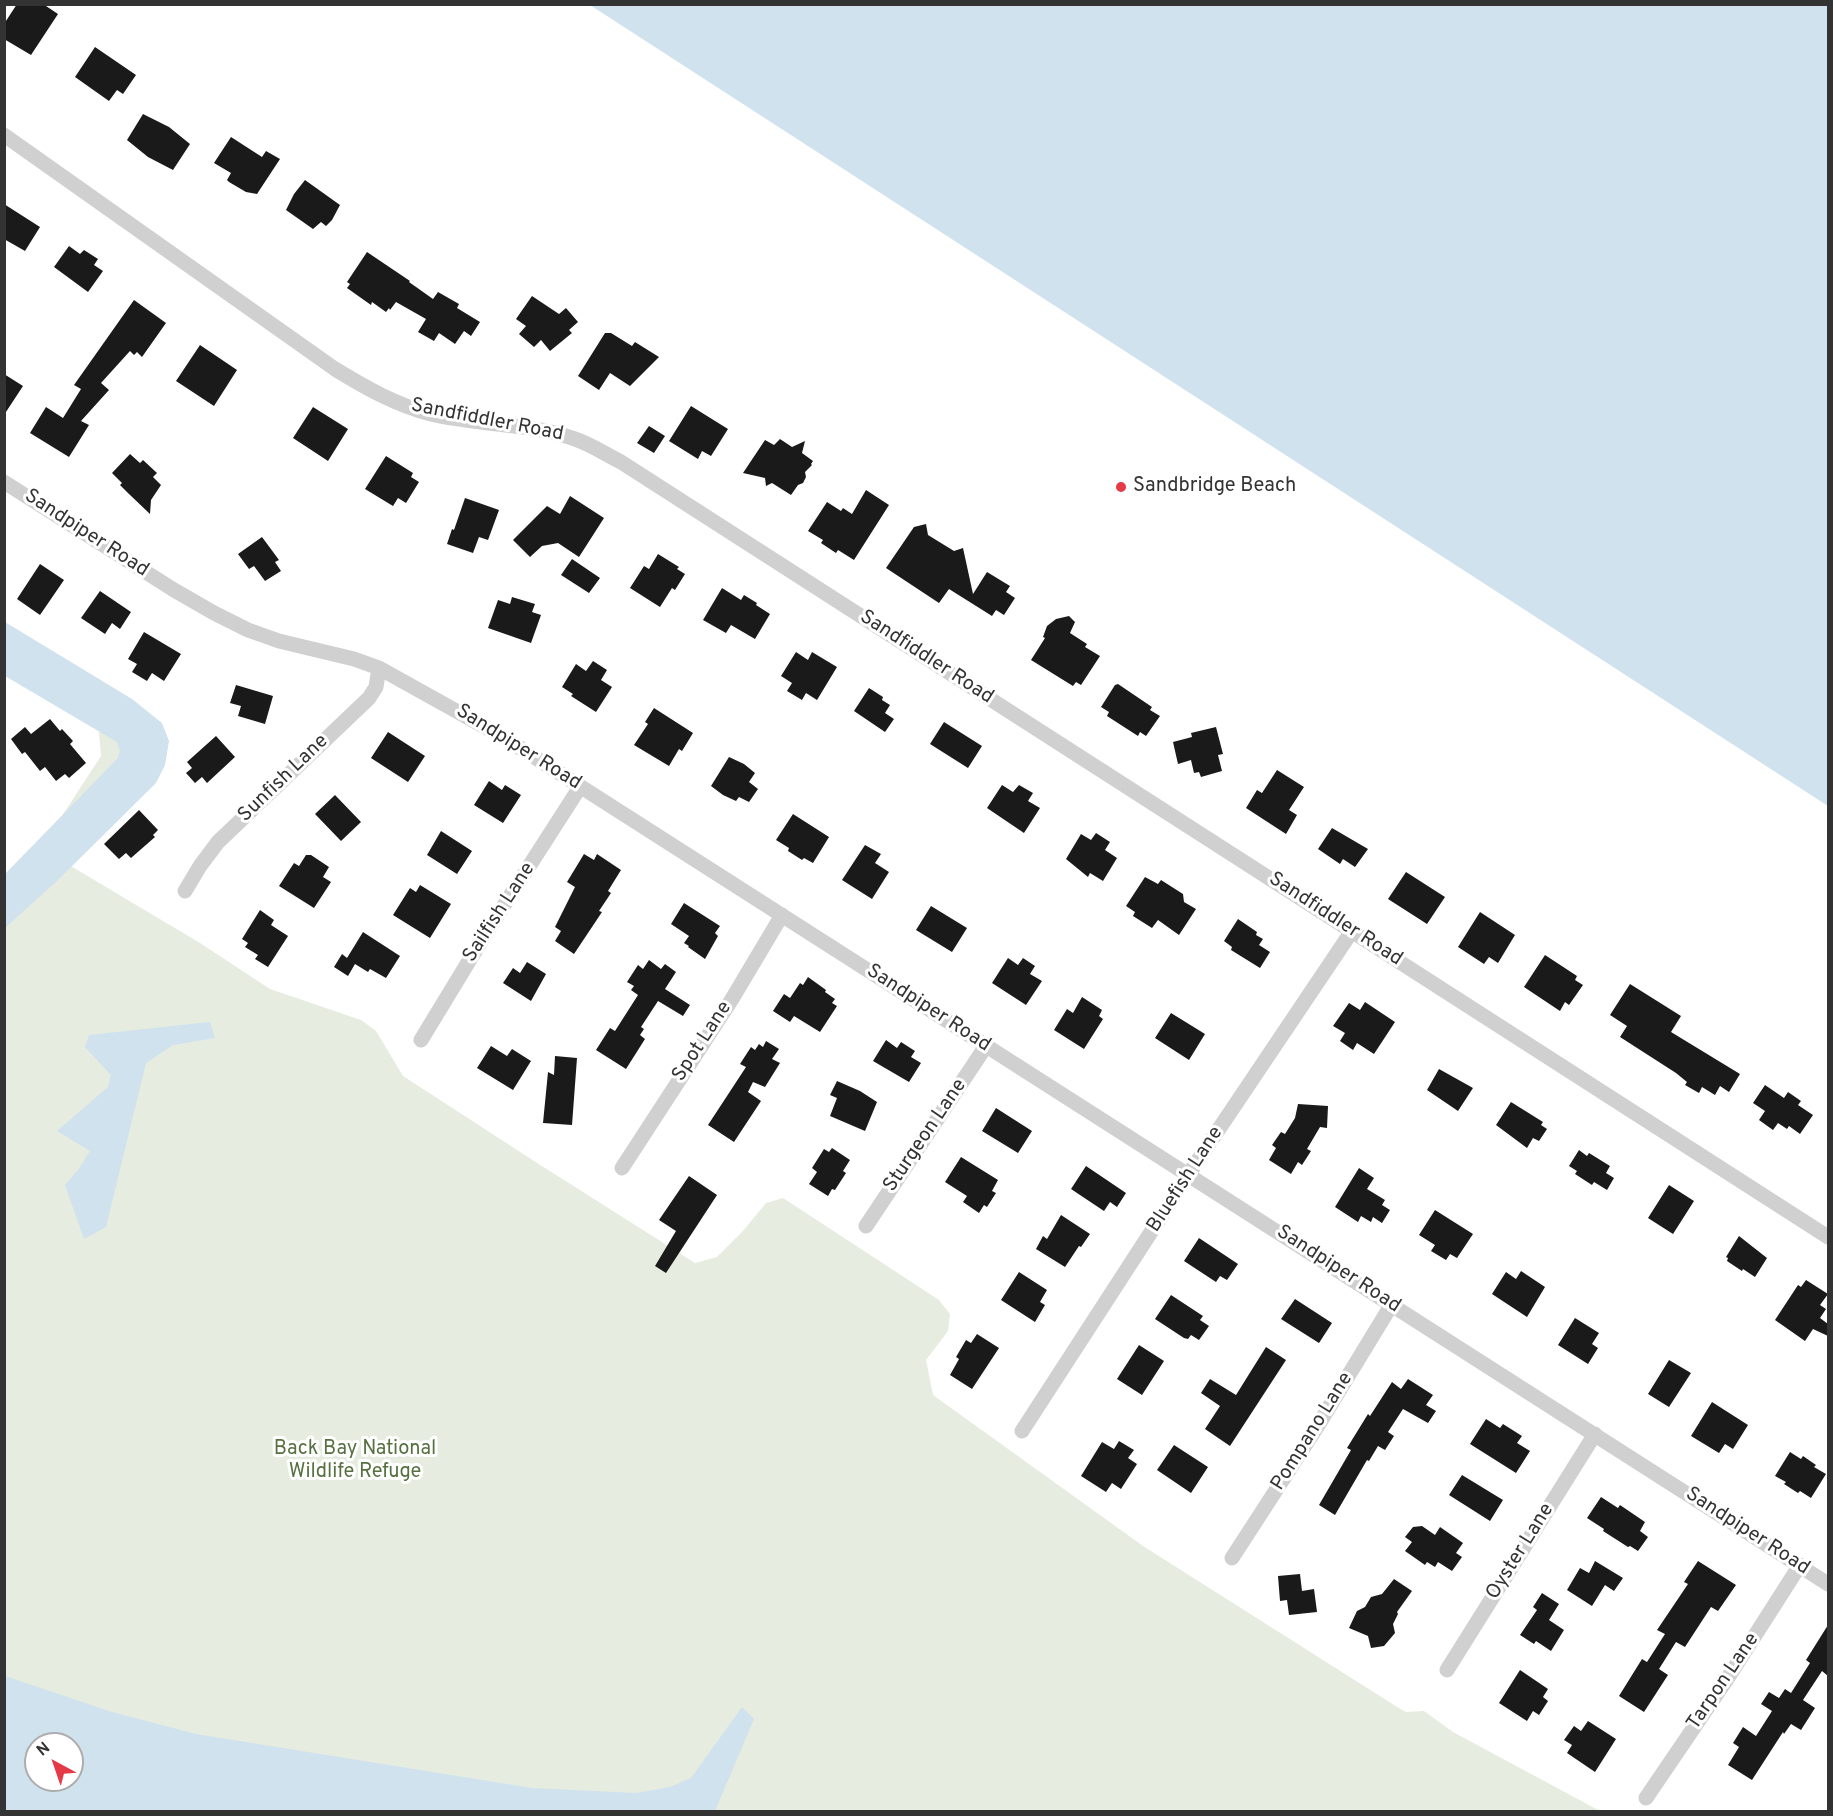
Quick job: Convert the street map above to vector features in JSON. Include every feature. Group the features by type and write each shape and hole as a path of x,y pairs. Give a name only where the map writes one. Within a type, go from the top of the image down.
{"street":[{"name":"Sandfiddler Road","path":"4,135 326,363 364,387 397,403 429,413 547,432 572,438 605,453 1828,1237"},
{"name":"Sandpiper Road","path":"4,482 174,590 248,630 279,641 354,659 379,668 503,737 1828,1584"},
{"name":"Sunfish Lane","path":"185,891 200,866 218,843 369,698 376,687 379,668"},
{"name":"Sailfish Lane","path":"421,1040 580,787"},
{"name":"Spot Lane","path":"622,1168 732,999 782,915"},
{"name":"Bluefish Lane","path":"1022,1431 1188,1174 1352,931"},
{"name":"Sturgeon Lane","path":"866,1226 986,1046"},
{"name":"Pompano Lane","path":"1232,1558 1317,1427 1392,1304"},
{"name":"Oyster Lane","path":"1447,1670 1595,1434"},
{"name":"Tarpon Lane","path":"1646,1798 1731,1673 1800,1565"}],"green space":[{"name":"Back Bay National Wildlife Refuge","path":"98,721 139,743 64,862 200,943 270,989 361,1020 376,1031 403,1076 695,1263 717,1257 766,1203 783,1198 939,1300 950,1314 948,1331 926,1360 933,1395 1143,1546 1394,1705 1406,1712 1424,1711 1453,1732 1600,1811 5,1811 4,905 101,756"}],"water":[{"path":"590,5 1828,5 1828,806"},
{"path":"5,622 132,699 162,723 169,741 165,765 156,783 58,880 5,928 5,874 118,758 120,750 117,742 5,676"},
{"path":"210,1022 215,1038 173,1045 146,1063 106,1227 84,1239 65,1185 90,1151 57,1131 108,1087 111,1075 85,1047 89,1035"},
{"path":"5,1676 112,1712 196,1734 532,1788 636,1793 670,1787 691,1778 742,1707 754,1719 715,1811 5,1811"}],"building":[{"path":"17,4 43,4 58,14 31,55 4,39 4,24"},
{"path":"95,47 136,75 123,94 117,90 109,101 75,77"},
{"path":"143,114 169,127 190,144 173,170 148,157 127,140"},
{"path":"231,137 262,157 266,151 280,159 257,194 246,192 229,182 227,180 231,173 214,163"},
{"path":"305,180 340,205 326,226 321,222 313,229 286,210 294,194"},
{"path":"4,204 40,227 25,251 4,239"},
{"path":"69,246 80,254 84,250 98,259 94,265 103,271 88,292 54,267"},
{"path":"367,252 433,299 438,292 459,304 457,308 480,322 471,336 464,331 455,344 439,333 434,341 418,332 426,319 396,302 386,312 372,302 371,305 347,288 350,284 347,282"},
{"path":"532,296 559,314 566,308 578,322 569,330 572,333 550,351 541,340 534,347 519,334 526,326 516,319"},
{"path":"134,300 166,323 142,357 137,352 134,355 130,351 101,383 109,390 81,421 89,425 69,457 30,433 46,407 63,418 81,389 74,385"},
{"path":"605,333 611,333 632,346 635,342 659,357 630,386 610,373 599,390 578,376"},
{"path":"200,345 237,370 214,406 176,381"},
{"path":"4,374 23,386 4,415"},
{"path":"691,406 728,429 711,456 702,451 698,459 669,441"},
{"path":"313,407 348,429 328,461 293,438"},
{"path":"649,426 665,436 654,453 637,443"},
{"path":"780,439 792,447 805,441 802,453 813,461 805,472 806,477 803,483 798,485 791,495 772,483 766,486 765,478 743,473 765,440 774,445"},
{"path":"130,454 140,463 143,460 157,473 153,477 161,485 151,500 150,514 120,485 122,483 112,473"},
{"path":"386,456 413,473 411,477 419,482 406,503 398,498 393,506 365,489"},
{"path":"866,490 889,505 854,560 838,550 836,553 821,543 823,540 808,531 827,502 841,511 843,508 852,514"},
{"path":"570,496 604,518 579,557 558,543 542,546 530,557 513,540 547,506 560,514"},
{"path":"465,498 499,510 488,540 479,537 473,553 447,544"},
{"path":"926,524 928,535 954,551 963,548 973,594 987,572 1010,586 1006,592 1015,598 1004,615 996,610 992,616 949,589 939,603 886,568 914,527"},
{"path":"262,537 279,560 275,562 281,571 265,581 254,566 249,569 238,554"},
{"path":"658,554 679,567 677,569 685,574 675,590 672,588 660,607 630,588 644,566 649,569"},
{"path":"572,559 600,578 589,593 561,575"},
{"path":"40,564 64,580 40,615 17,599"},
{"path":"722,588 741,600 744,595 770,614 755,639 731,625 726,633 703,620"},
{"path":"100,591 131,612 120,629 112,623 105,634 81,618"},
{"path":"512,597 535,604 532,612 541,615 531,643 488,628 498,600 510,604"},
{"path":"1069,616 1075,622 1070,633 1087,644 1085,647 1100,656 1081,685 1076,682 1073,686 1031,660 1045,638 1043,637 1047,626 1056,619"},
{"path":"144,632 181,654 164,681 152,673 147,681 132,672 137,664 128,659"},
{"path":"796,652 808,660 812,652 837,667 817,700 806,693 802,700 787,691 792,683 781,676"},
{"path":"593,661 607,670 601,680 612,687 596,712 571,696 573,694 562,687 576,664 586,671"},
{"path":"1118,684 1152,707 1150,710 1160,716 1146,736 1140,732 1138,736 1107,716 1109,712 1101,707 1115,685"},
{"path":"236,685 273,696 265,724 238,716 241,706 230,703"},
{"path":"869,688 883,697 882,700 890,705 885,713 894,719 885,732 854,711"},
{"path":"654,708 693,733 682,751 679,749 669,766 634,745 648,724 645,722"},
{"path":"50,719 73,741 70,744 86,763 69,778 65,774 56,781 45,767 40,771 25,752 22,754 11,739 25,727 31,734"},
{"path":"944,722 982,746 968,768 930,744"},
{"path":"1216,727 1223,754 1218,755 1222,771 1201,777 1199,772 1194,773 1191,760 1178,764 1173,742 1192,737 1191,733"},
{"path":"388,732 425,756 408,782 371,758"},
{"path":"216,736 235,757 207,783 202,777 195,783 186,773 192,768 187,762"},
{"path":"729,757 744,764 755,773 749,782 758,789 749,802 739,797 736,801 711,786"},
{"path":"1277,770 1304,787 1289,810 1297,815 1286,834 1246,808 1257,790 1262,793"},
{"path":"489,781 502,790 505,785 521,795 503,823 474,805"},
{"path":"1002,785 1013,792 1019,785 1033,793 1028,801 1040,808 1024,833 987,808"},
{"path":"335,795 361,822 341,841 315,814"},
{"path":"139,810 158,830 153,835 155,837 131,858 126,853 119,859 104,844"},
{"path":"793,814 829,837 813,863 804,858 802,860 776,840"},
{"path":"1332,828 1368,849 1355,867 1343,859 1340,864 1318,849"},
{"path":"441,831 472,851 457,874 427,855"},
{"path":"1096,833 1110,842 1105,850 1117,858 1103,881 1090,873 1088,877 1066,859 1081,834 1091,840"},
{"path":"865,845 881,854 875,863 889,872 872,899 842,880"},
{"path":"584,854 594,860 597,854 621,870 608,891 611,893 599,911 602,912 574,954 555,941 561,931 555,927 575,887 567,882"},
{"path":"306,855 311,855 329,867 323,877 331,882 314,908 279,886 294,863 299,866"},
{"path":"1406,872 1445,897 1427,924 1388,899"},
{"path":"1145,877 1158,884 1161,880 1183,894 1184,902 1196,909 1179,935 1158,920 1152,928 1133,916 1135,912 1126,906"},
{"path":"420,885 451,904 430,938 393,915 410,888 416,892"},
{"path":"684,903 720,926 715,933 718,936 705,959 684,943 689,936 671,924"},
{"path":"931,906 967,928 952,952 916,930"},
{"path":"260,910 274,920 271,925 288,936 268,967 255,959 258,955 245,947 248,943 242,939"},
{"path":"1480,912 1515,935 1498,963 1489,957 1484,964 1458,947"},
{"path":"1238,919 1257,932 1256,935 1263,939 1259,945 1270,952 1260,968 1231,950 1232,947 1224,941"},
{"path":"363,932 400,956 386,978 370,969 368,972 355,964 348,976 334,967 342,954 347,958"},
{"path":"1545,955 1577,976 1575,980 1583,985 1569,1005 1565,1002 1560,1011 1524,987"},
{"path":"1008,958 1018,965 1023,958 1035,966 1030,974 1042,981 1026,1005 992,983"},
{"path":"649,960 661,969 665,964 676,972 665,989 690,1005 683,1016 658,1001 641,1027 644,1029 640,1035 645,1039 626,1069 596,1050 610,1028 615,1031 638,995 631,990 634,986 627,982 638,965 643,969"},
{"path":"527,962 546,974 531,1001 503,983 513,968 520,973"},
{"path":"808,977 835,999 832,1003 837,1006 820,1032 794,1016 790,1022 773,1011 784,994 790,998 800,983 803,985"},
{"path":"1630,984 1681,1016 1671,1032 1740,1074 1729,1092 1720,1086 1715,1095 1702,1087 1699,1093 1685,1085 1687,1082 1676,1073 1620,1037 1627,1026 1610,1015"},
{"path":"1082,997 1102,1010 1099,1016 1103,1019 1084,1049 1054,1030 1067,1009 1073,1013"},
{"path":"1365,1002 1395,1022 1374,1054 1357,1043 1353,1050 1340,1041 1345,1033 1333,1026 1349,1003 1360,1010"},
{"path":"1171,1013 1205,1034 1189,1060 1155,1038"},
{"path":"886,1040 897,1048 901,1042 915,1051 911,1057 921,1063 909,1082 873,1061"},
{"path":"766,1041 779,1049 772,1059 780,1063 765,1087 753,1082 748,1092 761,1101 734,1142 708,1125 746,1067 740,1064 751,1047 755,1050 759,1044 763,1047"},
{"path":"491,1046 507,1056 512,1049 531,1061 513,1090 477,1068"},
{"path":"555,1056 577,1058 572,1125 543,1123 548,1072 554,1075"},
{"path":"1439,1069 1473,1088 1458,1111 1427,1090"},
{"path":"837,1081 860,1091 877,1102 865,1131 830,1116 837,1098 830,1095"},
{"path":"1765,1085 1784,1098 1788,1092 1801,1101 1798,1105 1813,1115 1800,1134 1789,1126 1787,1129 1778,1123 1773,1130 1759,1120 1765,1111 1753,1103"},
{"path":"1511,1102 1543,1122 1541,1125 1547,1129 1539,1141 1533,1138 1527,1148 1496,1125"},
{"path":"1298,1104 1328,1106 1327,1128 1320,1127 1307,1149 1311,1151 1302,1165 1298,1162 1291,1174 1269,1160 1276,1148 1272,1145 1281,1132 1285,1134 1295,1118"},
{"path":"996,1108 1032,1131 1018,1153 982,1131"},
{"path":"832,1148 850,1160 843,1171 846,1173 835,1190 832,1189 828,1196 809,1184 817,1172 812,1168 824,1149 829,1152"},
{"path":"1579,1150 1587,1156 1589,1153 1610,1166 1606,1173 1614,1178 1607,1190 1594,1182 1592,1185 1575,1174 1577,1171 1569,1166"},
{"path":"961,1157 998,1180 992,1191 996,1193 987,1207 984,1205 979,1213 963,1202 967,1196 945,1182"},
{"path":"1086,1166 1126,1193 1117,1207 1110,1202 1104,1211 1071,1189"},
{"path":"1359,1168 1374,1178 1367,1189 1385,1200 1382,1205 1390,1210 1382,1223 1373,1217 1371,1222 1361,1216 1358,1222 1335,1207"},
{"path":"689,1176 717,1195 666,1273 655,1266 676,1231 659,1220"},
{"path":"1669,1185 1694,1201 1673,1234 1648,1218"},
{"path":"1435,1210 1473,1234 1457,1258 1450,1254 1446,1260 1431,1251 1435,1245 1419,1235"},
{"path":"1061,1215 1090,1234 1065,1267 1036,1249 1043,1236 1047,1239"},
{"path":"1739,1236 1767,1258 1755,1277 1727,1261 1726,1257"},
{"path":"1199,1238 1238,1264 1227,1280 1220,1276 1216,1282 1184,1261"},
{"path":"1521,1271 1545,1287 1527,1317 1492,1294 1506,1272 1516,1279"},
{"path":"1019,1272 1047,1290 1040,1302 1045,1305 1035,1322 1001,1300"},
{"path":"1806,1280 1828,1294 1820,1305 1826,1309 1820,1318 1828,1324 1828,1336 1813,1329 1805,1341 1775,1320 1798,1285 1801,1287"},
{"path":"1171,1295 1203,1316 1200,1320 1209,1326 1199,1340 1191,1335 1188,1339 1184,1338 1155,1319"},
{"path":"1295,1299 1332,1323 1319,1343 1281,1319"},
{"path":"1575,1318 1599,1333 1592,1344 1598,1348 1588,1364 1558,1345"},
{"path":"977,1334 999,1348 972,1389 950,1375 959,1359 956,1357 966,1340 971,1343"},
{"path":"1139,1345 1164,1361 1142,1395 1117,1379"},
{"path":"1266,1347 1286,1360 1230,1446 1205,1429 1220,1406 1201,1393 1210,1379 1236,1395"},
{"path":"1669,1360 1691,1373 1669,1407 1648,1394"},
{"path":"1408,1379 1433,1395 1426,1405 1436,1411 1428,1423 1403,1409 1388,1432 1394,1436 1385,1450 1378,1446 1369,1461 1367,1460 1335,1515 1319,1505 1351,1450 1347,1448 1368,1414 1370,1416 1392,1382 1401,1389"},
{"path":"1712,1402 1748,1425 1733,1449 1725,1444 1719,1453 1691,1436"},
{"path":"1486,1419 1500,1428 1503,1424 1522,1436 1517,1443 1530,1451 1516,1473 1470,1444"},
{"path":"1119,1441 1134,1450 1128,1458 1137,1464 1121,1489 1112,1483 1106,1492 1081,1476 1102,1442 1114,1449"},
{"path":"1174,1445 1208,1467 1191,1493 1157,1470"},
{"path":"1790,1452 1801,1459 1803,1456 1816,1465 1814,1467 1826,1474 1811,1498 1800,1491 1798,1493 1775,1476"},
{"path":"1462,1475 1503,1500 1490,1521 1449,1495"},
{"path":"1601,1497 1618,1508 1620,1505 1645,1522 1640,1531 1648,1537 1638,1551 1603,1531 1604,1529 1587,1518"},
{"path":"1422,1526 1435,1535 1440,1527 1463,1543 1456,1553 1462,1557 1452,1571 1438,1562 1435,1567 1427,1562 1425,1565 1405,1551 1412,1542 1405,1537 1413,1527"},
{"path":"1595,1561 1623,1578 1614,1591 1605,1585 1592,1606 1567,1590 1580,1568 1589,1573"},
{"path":"1698,1561 1736,1585 1718,1611 1711,1607 1685,1647 1676,1642 1659,1669 1668,1675 1644,1712 1619,1696 1642,1659 1647,1662 1665,1634 1657,1630 1688,1584 1684,1582"},
{"path":"1300,1574 1302,1591 1314,1589 1317,1612 1289,1615 1287,1600 1280,1601 1278,1576"},
{"path":"1394,1579 1412,1591 1397,1612 1393,1624 1395,1633 1384,1646 1371,1648 1368,1636 1349,1628 1357,1611 1365,1607 1371,1597 1382,1594"},
{"path":"1542,1593 1559,1604 1549,1620 1564,1630 1551,1651 1536,1641 1534,1644 1520,1635 1537,1610 1533,1607"},
{"path":"1828,1625 1828,1676 1822,1671 1803,1700 1815,1708 1801,1730 1791,1724 1784,1734 1783,1732 1752,1780 1728,1765 1739,1747 1733,1743 1743,1727 1756,1736 1772,1711 1761,1704 1769,1692 1779,1698 1785,1689 1791,1693 1810,1663 1806,1660"},
{"path":"1520,1670 1548,1689 1543,1697 1548,1701 1539,1715 1533,1711 1527,1721 1499,1703"},
{"path":"1588,1721 1616,1739 1595,1772 1567,1753 1572,1745 1564,1740 1574,1726 1581,1731"}],"place":[{"name":"Sandbridge Beach","path":"1121,487"}]}
